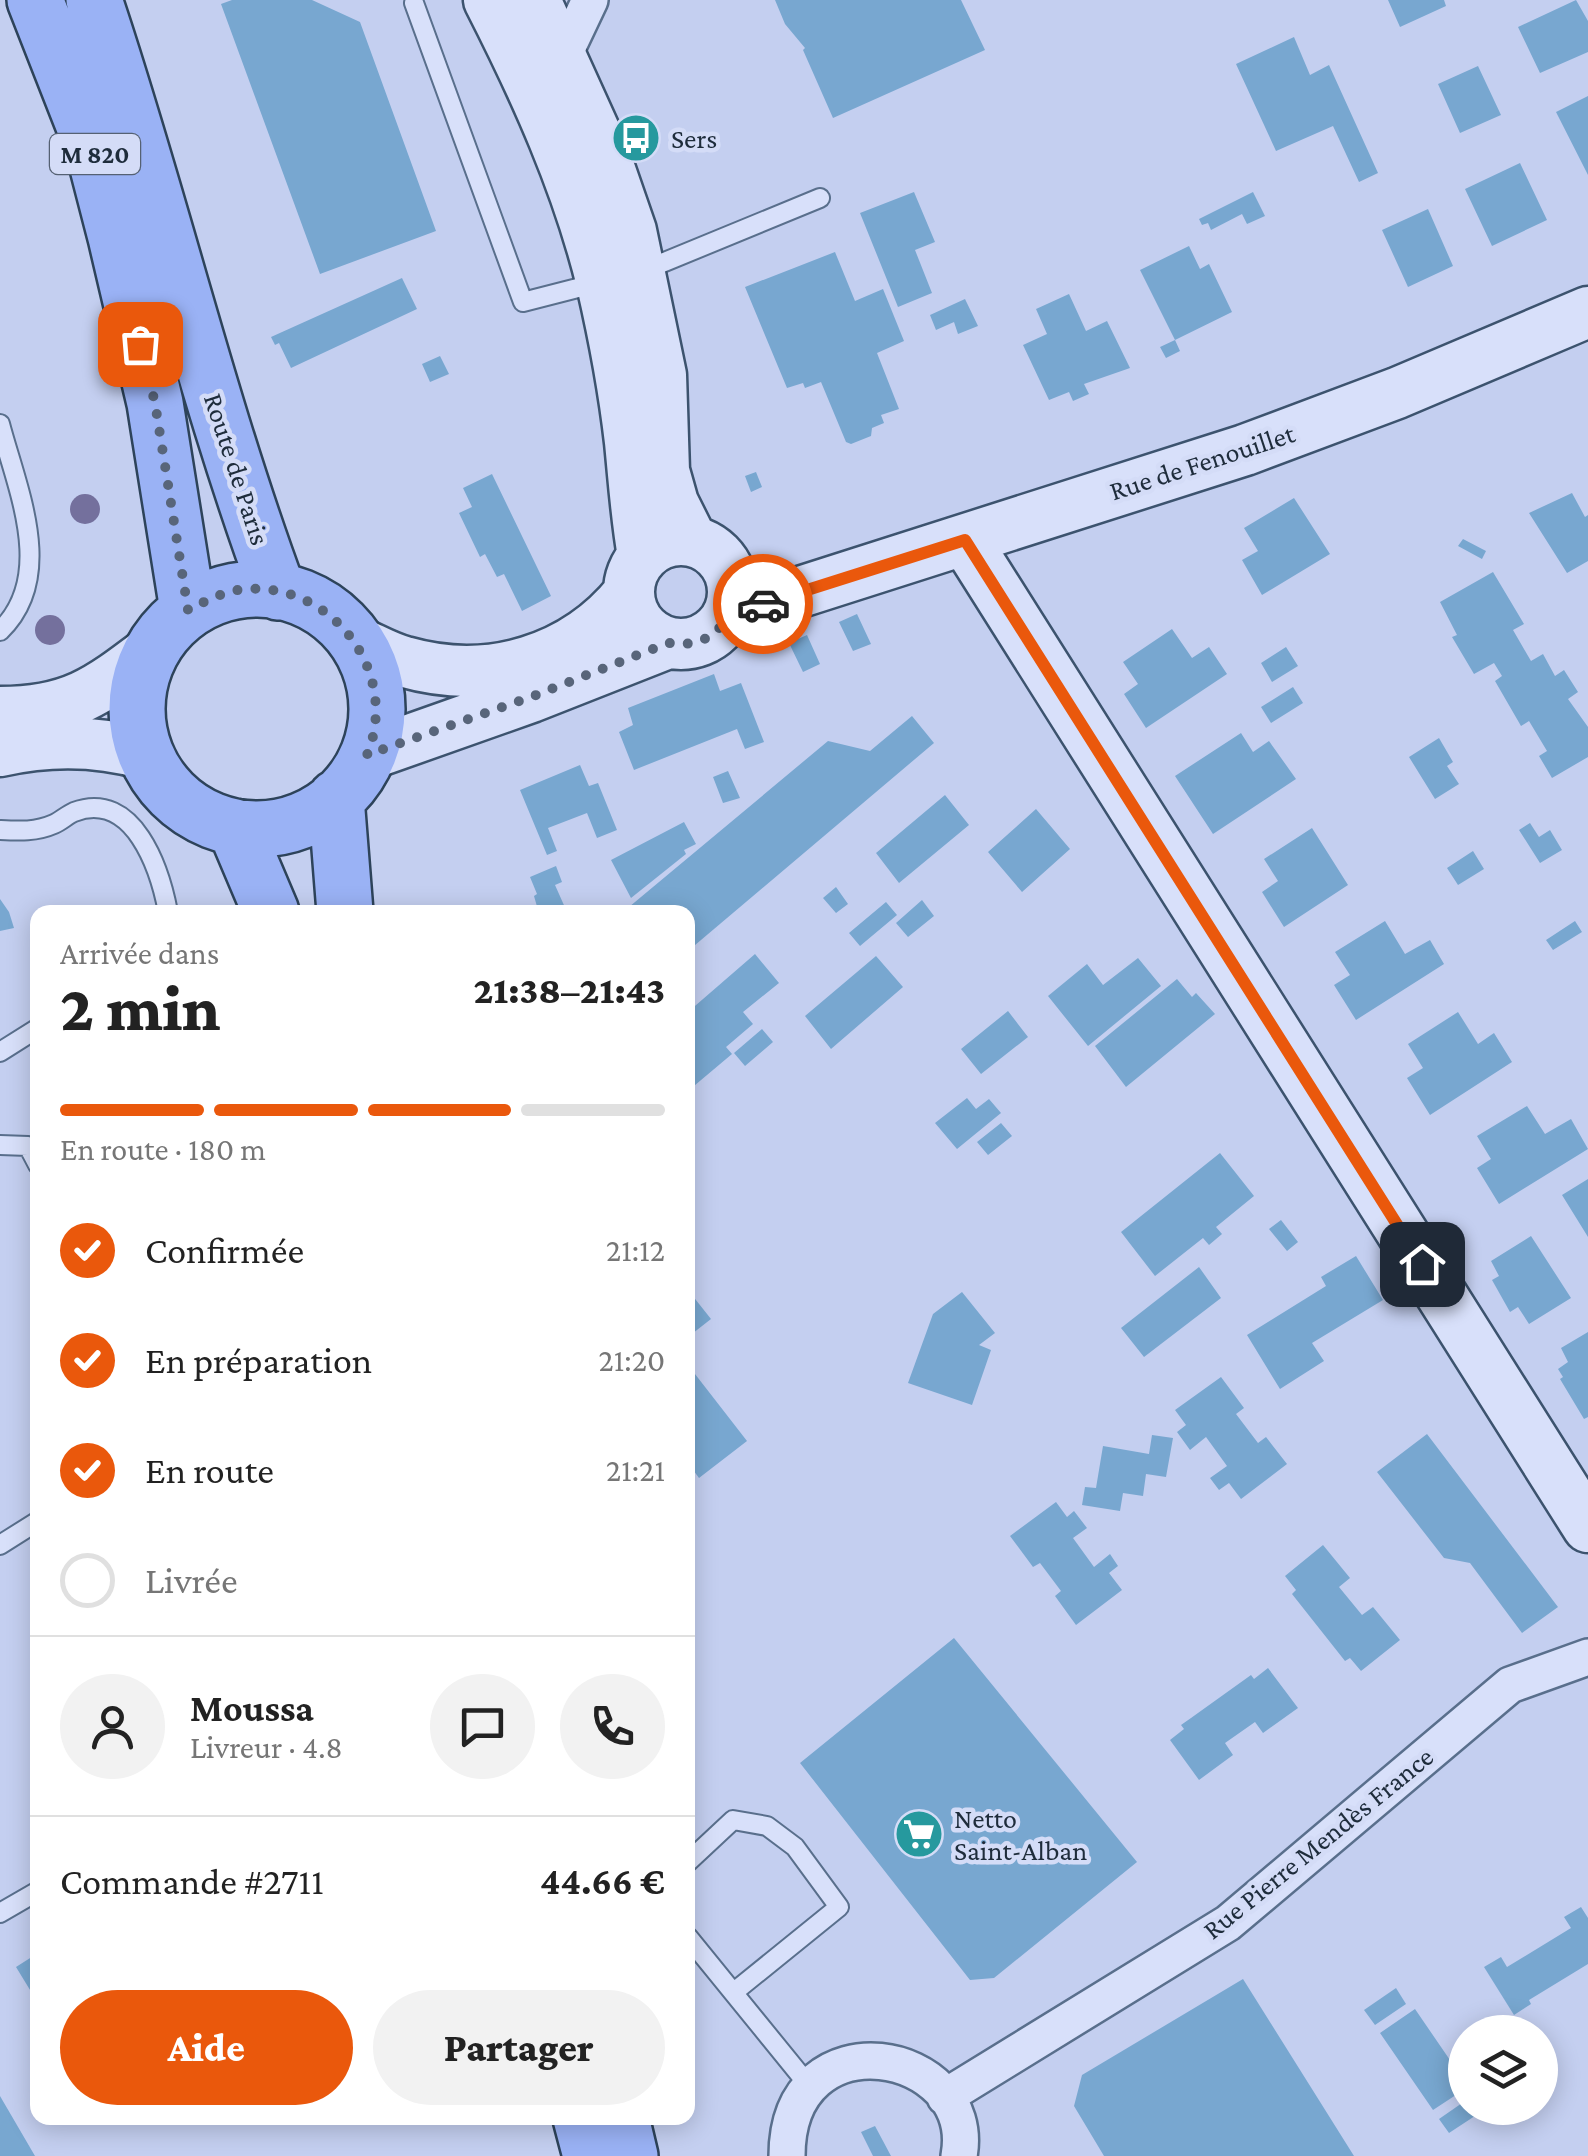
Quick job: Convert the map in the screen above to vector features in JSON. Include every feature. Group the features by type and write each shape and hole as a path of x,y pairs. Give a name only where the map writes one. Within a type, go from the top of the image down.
{"main road":[{"name":"M 820","path":"35,0 93,148 116,237 155,403 188,610"},
{"name":"Route de Paris","path":"94,0 162,214 244,502 278,592"},
{"path":"489,0 540,103 577,201 621,276 662,375 664,470 673,503 692,541"},
{"path":"355,641 402,662 436,669 461,671 532,662 566,648 602,624 636,574 665,542 692,541 708,548 721,559 729,594 718,630 703,640 686,644 668,643 648,633 634,615 636,574 621,276 631,232 603,150 535,0"},
{"name":"Rue de Fenouillet","path":"729,594 808,590 1245,450 1396,393 1588,312"},
{"path":"965,540 1588,1527"},
{"path":"344,905 352,776 376,717 376,691 368,664 338,621 316,605 278,592 238,590 188,610 152,650 136,701 138,728 145,754 176,798 197,813 235,826 276,828 313,814 352,776 531,697 668,643"},
{"path":"0,712 73,702 98,691 152,650"},
{"path":"0,751 32,744 76,743 109,744 145,754"},
{"path":"235,826 267,905"},
{"path":"583,2125 590,2156"},
{"path":"623,2125 630,2156"}],"street":[{"path":"563,58 590,0"},
{"name":"Rue Pierre Mendès France","path":"945,2096 1228,1922 1510,1685 1588,1657"},
{"path":"787,2156 787,2134 795,2108 810,2087 834,2068 864,2060 895,2062 923,2075 945,2096 957,2121 959,2156"}],"lane":[{"path":"414,3 523,302 621,276 820,198"},
{"path":"0,424 27,531 32,568 22,602 1,630"},
{"path":"0,830 29,832 76,811 97,808 118,814 137,832 152,856 166,905"},
{"path":"0,1052 30,1033"},
{"path":"0,1146 30,1140"},
{"path":"0,1545 30,1526"},
{"path":"695,1855 733,1820 767,1826 795,1848 839,1907 734,1992"},
{"path":"0,1913 30,1896"},
{"path":"695,1945 810,2087"}],"building":[{"path":"232,0 312,0 360,22 436,231 320,274 221,4"},
{"path":"775,0 961,0 985,50 833,118 805,48 785,24"},
{"path":"1388,0 1444,0 1446,6 1400,27"},
{"path":"1576,0 1588,21 1588,52 1540,73 1518,27"},
{"path":"1294,37 1310,75 1329,65 1378,173 1359,182 1333,126 1276,151 1236,64"},
{"path":"1478,66 1501,115 1460,133 1438,84"},
{"path":"1588,96 1588,175 1556,112"},
{"path":"1520,163 1547,220 1492,246 1465,189"},
{"path":"914,192 935,242 915,250 932,293 898,307 860,213"},
{"path":"1253,192 1265,216 1247,224 1242,214 1211,230 1208,223 1202,225 1199,219"},
{"path":"1428,209 1453,266 1408,287 1382,230"},
{"path":"1189,246 1200,269 1209,264 1232,312 1175,340 1140,270"},
{"path":"835,252 855,301 883,289 904,341 877,353 899,409 881,415 884,423 872,428 871,436 851,444 846,442 821,382 805,388 803,383 787,388 745,287"},
{"path":"402,278 417,309 291,368 279,343 275,345 271,337"},
{"path":"1069,294 1086,331 1107,321 1130,368 1084,384 1089,394 1073,401 1069,392 1049,400 1023,345 1047,334 1036,309"},
{"path":"965,299 978,326 958,334 954,322 936,330 930,315"},
{"path":"1175,340 1180,351 1166,358 1160,347"},
{"path":"440,356 449,374 430,382 422,364"},
{"path":"756,472 762,487 751,492 745,476"},
{"path":"492,474 551,596 522,611 504,574 497,577 485,554 480,557 459,513 472,507 463,488"},
{"path":"1572,493 1585,517 1588,515 1588,561 1567,573 1529,513"},
{"path":"1294,498 1330,554 1262,595 1242,560 1258,551 1244,528"},
{"path":"1463,539 1486,551 1482,559 1458,546"},
{"path":"1493,572 1524,624 1513,630 1531,661 1543,654 1555,676 1564,670 1578,692 1568,699 1588,727 1588,757 1552,778 1539,756 1547,751 1529,721 1521,726 1495,681 1502,676 1494,663 1474,674 1452,637 1457,635 1440,602"},
{"path":"857,614 871,644 853,651 839,622"},
{"path":"1172,629 1192,658 1209,647 1227,674 1146,728 1124,694 1138,684 1123,662"},
{"path":"807,635 820,664 803,672 789,643"},
{"path":"1286,647 1298,666 1272,682 1261,663"},
{"path":"714,674 720,691 741,683 764,742 745,749 737,729 634,770 619,732 633,725 628,708"},
{"path":"1293,687 1303,703 1271,723 1261,707"},
{"path":"912,716 934,743 695,945 695,905 631,905 828,741 870,751"},
{"path":"1241,733 1253,752 1269,741 1296,779 1213,834 1175,776"},
{"path":"1439,738 1453,762 1447,766 1459,784 1435,799 1409,757"},
{"path":"580,765 589,786 598,783 617,830 597,838 587,813 548,828 557,851 547,855 520,790"},
{"path":"728,771 740,798 723,803 713,777"},
{"path":"945,795 969,825 899,883 876,853"},
{"path":"1036,809 1070,849 1022,892 988,852"},
{"path":"684,822 696,844 684,850 686,854 631,898 611,860"},
{"path":"1530,823 1539,837 1550,830 1562,850 1540,863 1519,830"},
{"path":"1312,828 1348,885 1284,927 1262,892 1278,881 1264,859"},
{"path":"1473,851 1484,869 1458,885 1447,868"},
{"path":"556,866 562,882 555,885 564,905 537,905 530,877"},
{"path":"836,887 848,904 836,913 823,898"},
{"path":"0,899 9,912 14,928 0,931"},
{"path":"922,900 934,916 908,937 896,923"},
{"path":"886,902 897,915 860,946 849,933"},
{"path":"1385,921 1405,954 1430,940 1444,964 1356,1020 1334,985 1350,975 1335,952"},
{"path":"1575,921 1582,932 1553,950 1546,940"},
{"path":"755,954 779,983 743,1012 753,1024 726,1047 732,1054 695,1085 695,1006"},
{"path":"876,956 903,987 831,1049 805,1016"},
{"path":"1138,958 1161,986 1088,1046 1048,996 1087,964 1103,985"},
{"path":"1177,979 1192,997 1196,993 1215,1014 1126,1087 1095,1046"},
{"path":"1008,1011 1028,1037 981,1074 961,1049"},
{"path":"1458,1012 1478,1044 1494,1033 1512,1062 1430,1115 1407,1078 1423,1068 1408,1044"},
{"path":"762,1029 773,1042 745,1066 734,1053"},
{"path":"967,1098 976,1109 989,1099 1001,1113 957,1149 935,1123"},
{"path":"1527,1106 1545,1134 1571,1119 1588,1149 1499,1204 1477,1168 1491,1159 1477,1136"},
{"path":"1001,1123 1012,1136 988,1155 977,1142"},
{"path":"1220,1153 1254,1196 1216,1227 1222,1234 1209,1245 1203,1238 1155,1276 1121,1232"},
{"path":"1588,1179 1588,1237 1562,1195"},
{"path":"1281,1220 1298,1242 1287,1251 1269,1229"},
{"path":"1531,1236 1571,1298 1529,1324 1518,1307 1510,1312 1492,1280 1499,1276 1491,1261"},
{"path":"1356,1256 1383,1300 1312,1343 1324,1361 1280,1389 1247,1335 1326,1286 1321,1277"},
{"path":"1199,1267 1221,1298 1144,1357 1121,1328"},
{"path":"962,1292 995,1333 979,1345 991,1350 972,1405 908,1383 933,1314"},
{"path":"695,1299 711,1319 695,1332"},
{"path":"1588,1332 1588,1417 1584,1419 1558,1369 1568,1362 1561,1348"},
{"path":"695,1374 747,1441 699,1478 695,1473"},
{"path":"1221,1377 1244,1408 1236,1414 1258,1443 1266,1437 1287,1464 1241,1499 1229,1483 1219,1490 1210,1478 1227,1466 1206,1437 1190,1450 1177,1432 1186,1425 1175,1410"},
{"path":"1427,1434 1558,1607 1522,1633 1470,1563 1444,1558 1377,1472"},
{"path":"1152,1435 1173,1438 1166,1477 1146,1474 1143,1496 1123,1493 1120,1511 1082,1505 1085,1487 1096,1488 1103,1446 1149,1454"},
{"path":"1056,1502 1067,1517 1074,1511 1087,1528 1073,1538 1094,1567 1110,1554 1118,1566 1109,1573 1122,1590 1076,1625 1055,1596 1061,1591 1040,1563 1033,1567 1010,1536"},
{"path":"1323,1545 1350,1578 1339,1587 1362,1615 1373,1607 1400,1640 1361,1671 1350,1658 1345,1661 1292,1594 1296,1590 1285,1576"},
{"path":"954,1638 1137,1862 994,1978 970,1980 800,1763"},
{"path":"1268,1668 1298,1708 1263,1733 1255,1722 1225,1743 1233,1755 1199,1780 1170,1740 1184,1729 1181,1725 1251,1675 1254,1679"},
{"path":"1581,1907 1588,1918 1588,1964 1529,2000 1531,2004 1514,2015 1484,1967 1501,1957 1507,1967 1571,1928 1564,1917"},
{"path":"30,1958 30,1990 16,1967"},
{"path":"1243,1979 1354,2156 1104,2156 1074,2106 1082,2075"},
{"path":"1396,1988 1406,2004 1375,2025 1364,2010"},
{"path":"1415,2009 1448,2057 1448,2100 1433,2110 1380,2033"},
{"path":"0,2096 35,2156 0,2156"},
{"path":"1448,2113 1448,2125 1461,2125 1449,2133 1439,2119"},
{"path":"875,2126 891,2156 873,2156 861,2132"}],"way so far":[{"path":"140,344 155,403 188,610 238,590 264,590 291,594 338,621 368,664 376,691 376,717 367,755 668,643 703,640 718,630 728,615 763,604"}],"place":[{"name":"Sers","path":"636,138"},
{"name":"Netto Saint-Alban","path":"919,1834"}],"route":[{"path":"763,604 965,540 1422,1264"}]}
